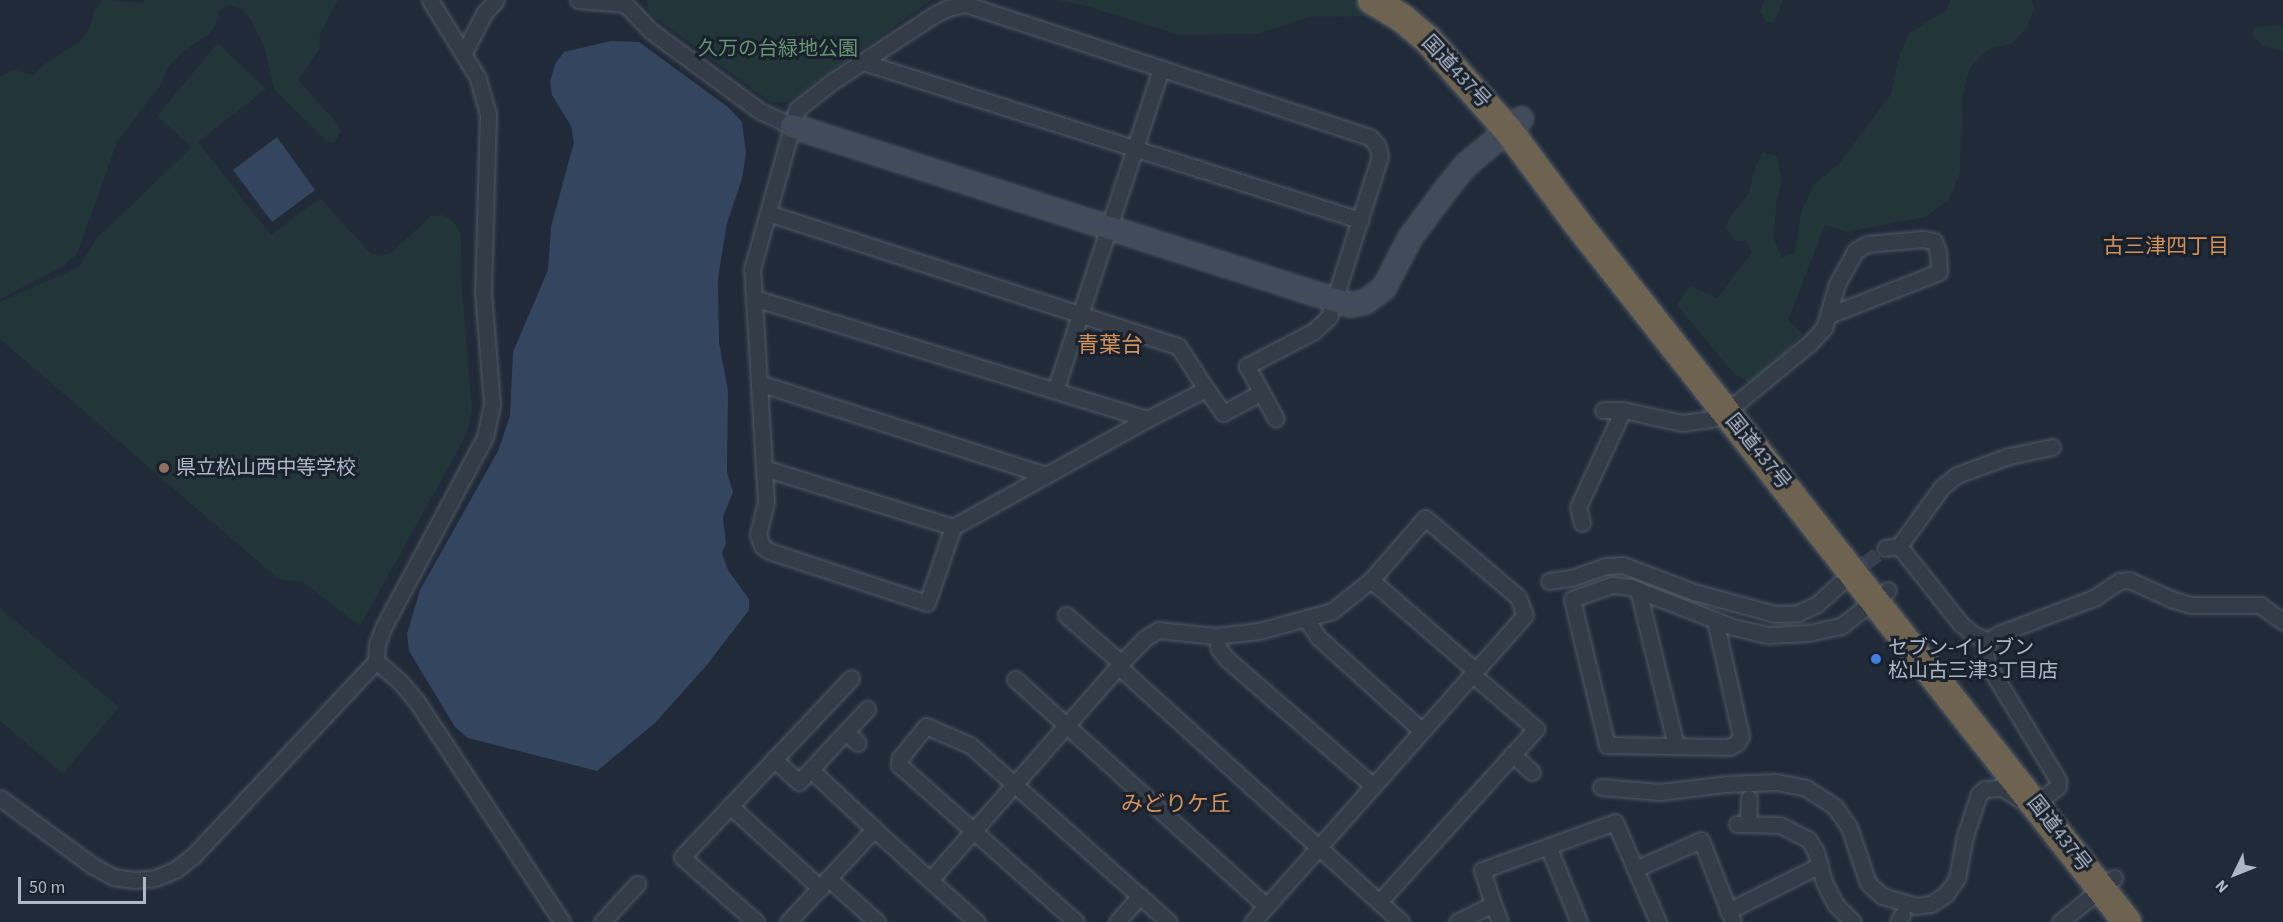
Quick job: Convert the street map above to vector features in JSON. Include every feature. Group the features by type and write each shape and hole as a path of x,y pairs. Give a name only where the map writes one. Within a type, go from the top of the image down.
{"highway":[{"name":"国道437号","path":"1372,0 1402,18 1428,40 1514,124"},
{"name":"国道437号","path":"1404,0 1439,28 1514,124 1577,223 1733,407 2108,883 2148,922"},
{"name":"国道437号","path":"2108,883 2127,922"}],"street":[{"path":"0,798 114,877 134,880 155,878 175,870 194,855 376,660 377,644 383,628 485,437 490,422 491,383 486,339 482,251 488,114 478,78 430,0"},
{"path":"463,54 485,12 496,0"},
{"path":"578,0 625,4 651,31 760,111 792,126 1350,305 1375,296 1384,288 1410,238 1448,187 1466,165 1514,124"},
{"path":"1206,389 1147,419 953,527 927,603 770,551 762,546 758,534 766,502 752,268 797,109 808,98 934,15 948,8 965,4 1370,137 1377,145 1380,156 1329,317 1314,332 1247,366 1276,419"},
{"path":"863,62 1360,220"},
{"path":"1055,391 1161,68"},
{"path":"768,213 1178,346 1223,413 1260,393"},
{"path":"1603,410 1623,410 1682,423 1712,419 1733,407 1810,343 1824,328 1837,284 1855,251 1867,244 1923,239 1934,241 1938,252 1939,272 1829,315"},
{"path":"754,298 1147,419"},
{"path":"759,383 1046,476"},
{"path":"1582,523 1578,507 1623,410"},
{"path":"1989,640 1974,635 1961,624 1892,547 1942,488 1957,475 2009,456 2052,447"},
{"path":"764,468 953,527"},
{"path":"930,880 1144,639 1158,630 1216,636 1259,631 1332,611 1371,579 1425,518 1518,597 1525,615 1317,846 1252,922"},
{"path":"1549,581 1571,578 1605,566 1623,565 1694,592 1775,614 1798,613 1817,604 1839,584"},
{"path":"1371,579 1536,729 1379,902"},
{"path":"1601,787 1660,792 1726,784 1776,782 1806,788 1835,807 1850,827 1868,883 1882,896 1916,906 1931,904 1946,894 1957,878 1965,836 1979,794 1985,789 2002,788 2023,801 2042,799 2058,786 2058,780 1988,665 1985,654 1989,640 1998,634 2094,598 2120,581 2130,580 2171,599 2191,605 2260,605 2283,622"},
{"path":"1715,620 1741,736 1737,743 1729,747 1607,745 1572,599 1612,585 1638,590 1715,620 1769,635 1808,633 1841,626 1882,595"},
{"path":"1638,590 1676,746"},
{"path":"1066,615 1401,922"},
{"path":"1306,619 1318,636 1421,730"},
{"path":"1216,636 1220,649 1227,659 1372,785"},
{"path":"376,660 402,684 417,702 562,922"},
{"path":"756,922 682,857 851,678"},
{"path":"1015,679 1266,906"},
{"path":"774,759 799,782 867,709"},
{"path":"1076,922 899,765 900,758 926,726 970,745 1016,783 1169,922"},
{"path":"846,732 858,743"},
{"path":"1512,754 1532,772"},
{"path":"811,770 977,922"},
{"path":"1749,798 1742,823 1780,825 1808,839 1835,904 1852,922"},
{"path":"730,806 824,883 877,922"},
{"path":"1500,922 1482,870 1615,822 1658,922"},
{"path":"788,922 874,829"},
{"path":"1635,869 1701,840 1730,917 1820,864"},
{"path":"1548,846 1579,922"},
{"path":"2060,922 2108,883"},
{"path":"602,922 637,884"},
{"path":"1117,922 1140,897"},
{"path":"1457,922 1493,904"}],"green space":[{"path":"103,0 143,3 144,0 338,0 319,35 320,48 298,80 335,121 341,131 334,143 327,141 274,89 264,46 251,20 242,9 230,5 219,10 216,25 208,35 185,50 168,67 160,86 117,142 77,254 62,267 0,299 0,77 13,70 33,75 43,65 81,41 90,27 95,9"},
{"name":"久万の台緑地公園","path":"647,0 932,0 787,102 770,102 649,13"},
{"path":"1058,0 1352,0 1382,16 1309,17 1257,34 1180,35 1086,6"},
{"path":"1765,0 1783,0 1774,23 1766,22 1760,11"},
{"path":"1950,0 2032,0 2034,10 2026,29 2011,44 1989,49 1970,67 1963,93 1960,173 1949,200 1925,217 1847,232 1825,225 1788,320 1803,334 1767,372 1748,382 1734,374 1677,305 1690,286 1717,298 1752,252 1746,242 1735,241 1726,228 1729,219 1749,193 1754,171 1763,152 1777,157 1782,181 1776,201 1774,239 1782,258 1795,252 1801,212 1814,184 1839,164 1891,94 1899,57 1909,33 1947,10"},
{"path":"2275,25 2283,27 2283,50 2263,46 2252,34 2255,27"},
{"path":"218,43 266,89 198,142 271,235 320,198 371,254 381,256 391,253 431,216 443,215 453,221 461,234 462,289 472,409 469,426 462,443 360,626 303,582 282,580 275,576 0,339 0,302 79,267 97,238 192,147 157,116"},
{"path":"0,608 119,707 63,774 0,721"}],"water":[{"path":"611,41 639,42 728,107 742,122 746,153 742,179 727,223 718,278 719,342 728,391 727,473 733,492 723,517 726,543 722,553 728,570 749,599 749,610 706,666 655,723 597,771 468,738 455,727 409,651 407,634 420,590 498,451 510,416 513,352 548,270 551,227 574,142 571,126 552,95 550,82 555,64 564,52"},
{"path":"277,137 315,190 272,222 233,170"}],"tunnel":[{"path":"1847,577 1885,548"}],"place":[{"name":"県立松山西中等学校","path":"164,468"},
{"name":"セブン-イレブン 松山古三津3丁目店","path":"1876,659"}],"district":[{"name":"古三津四丁目","path":"2166,246"},
{"name":"青葉台","path":"1110,346"},
{"name":"みどりケ丘","path":"1176,805"}]}
